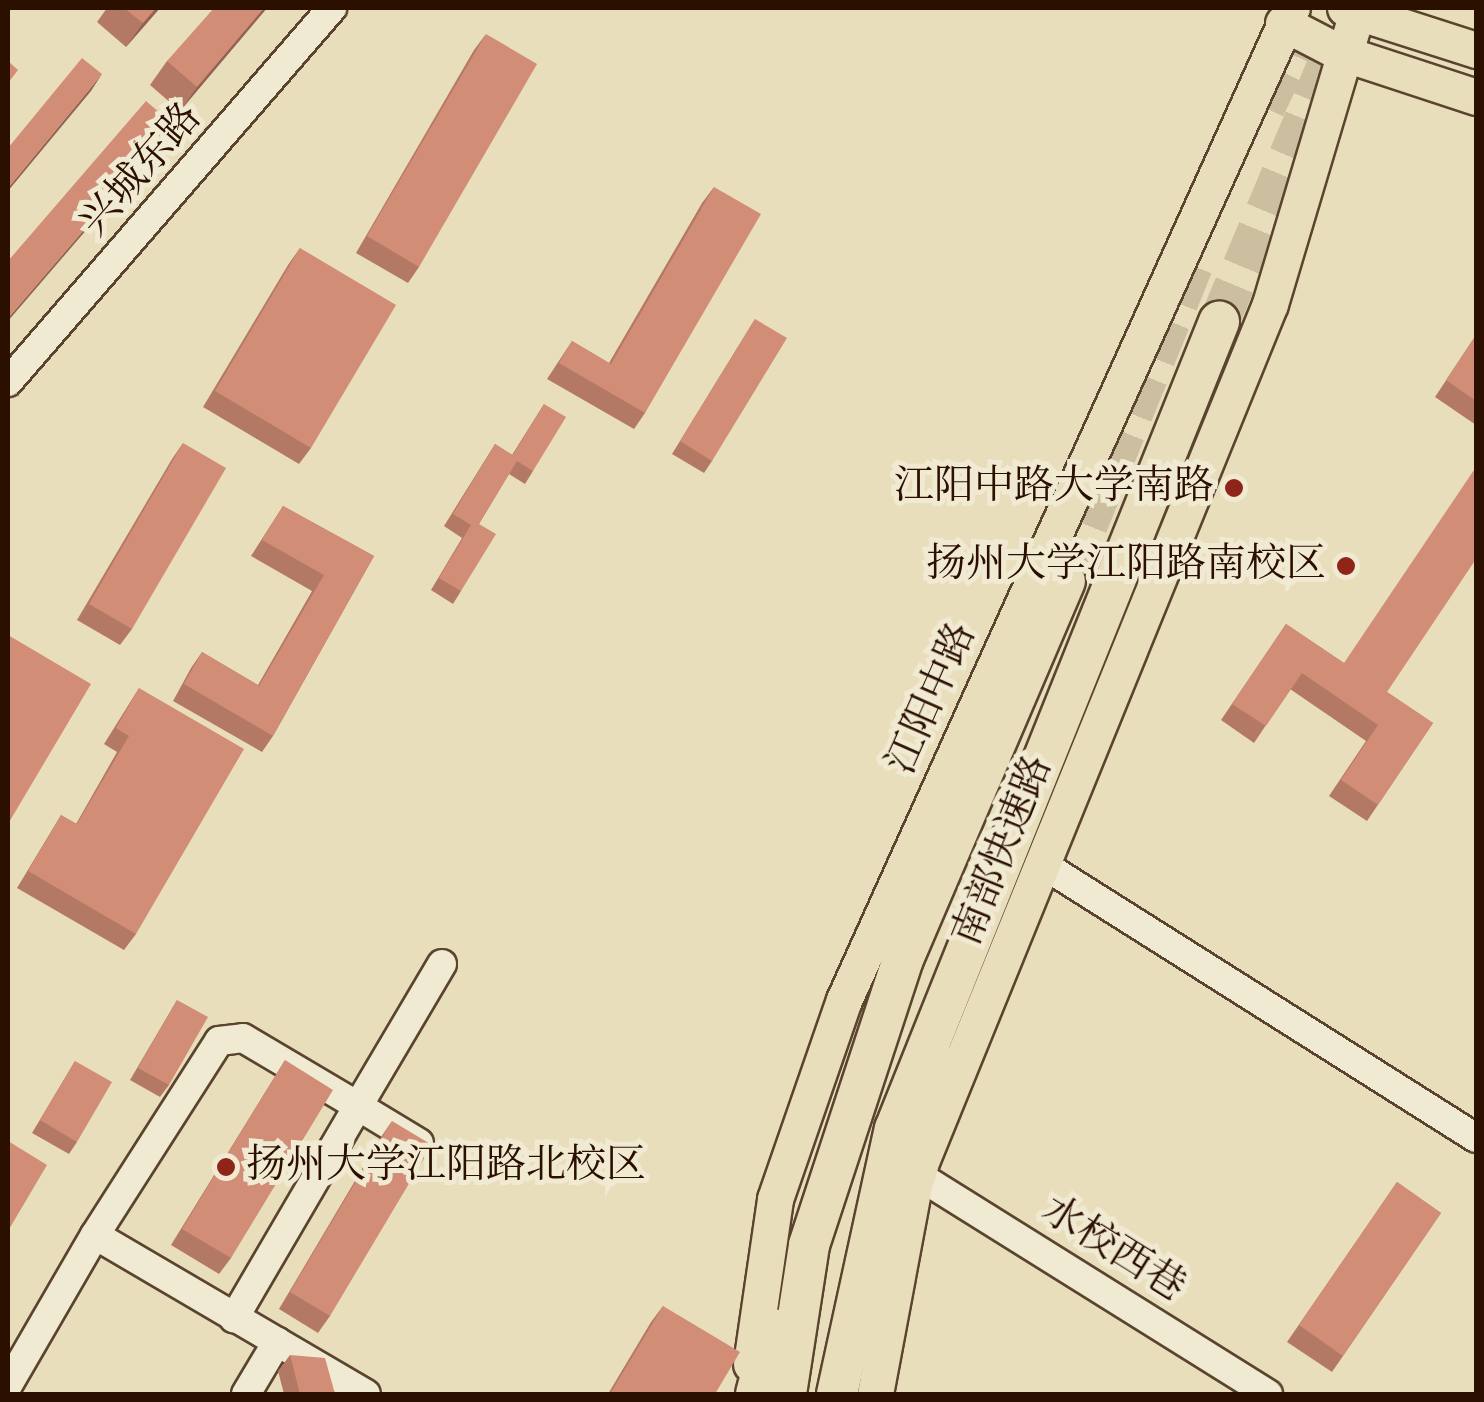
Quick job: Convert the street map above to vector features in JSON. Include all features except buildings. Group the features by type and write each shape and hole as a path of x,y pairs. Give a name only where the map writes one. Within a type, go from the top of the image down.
{"highway":[{"name":"南部快速路","path":"837,1394 895,1128 1219,322"},
{"name":"南部快速路","path":"786,1394 809,1245 903,959 1065,581"},
{"path":"916,1174 948,1035 1068,726 1090,639"},
{"path":"756,1394 856,1048 903,959"}],"main road":[{"path":"875,1394 916,1174 1047,867 1270,304 1353,9 1476,50"},
{"path":"1281,13 1338,52 1476,98"},
{"name":"江阳中路","path":"747,1394 775,1199 844,1000 1281,13"}],"street":[{"name":"兴城东路","path":"8,382 332,8"},
{"path":"1047,867 1476,1138"},
{"path":"234,1318 442,964"},
{"path":"8,1384 95,1236 219,1041 243,1038 419,1143"},
{"name":"水校西巷","path":"916,1174 1268,1394"},
{"path":"95,1236 366,1394"},
{"path":"246,1394 276,1342"}],"tunnel":[{"path":"1265,108 1312,8"},
{"path":"1219,322 1339,36"},
{"path":"1065,581 1197,256"}],"place":[{"name":"江阳中路大学南路","path":"1234,488"},
{"name":"扬州大学江阳路南校区","path":"1346,566"},
{"name":"扬州大学江阳路北校区","path":"226,1167"}]}
